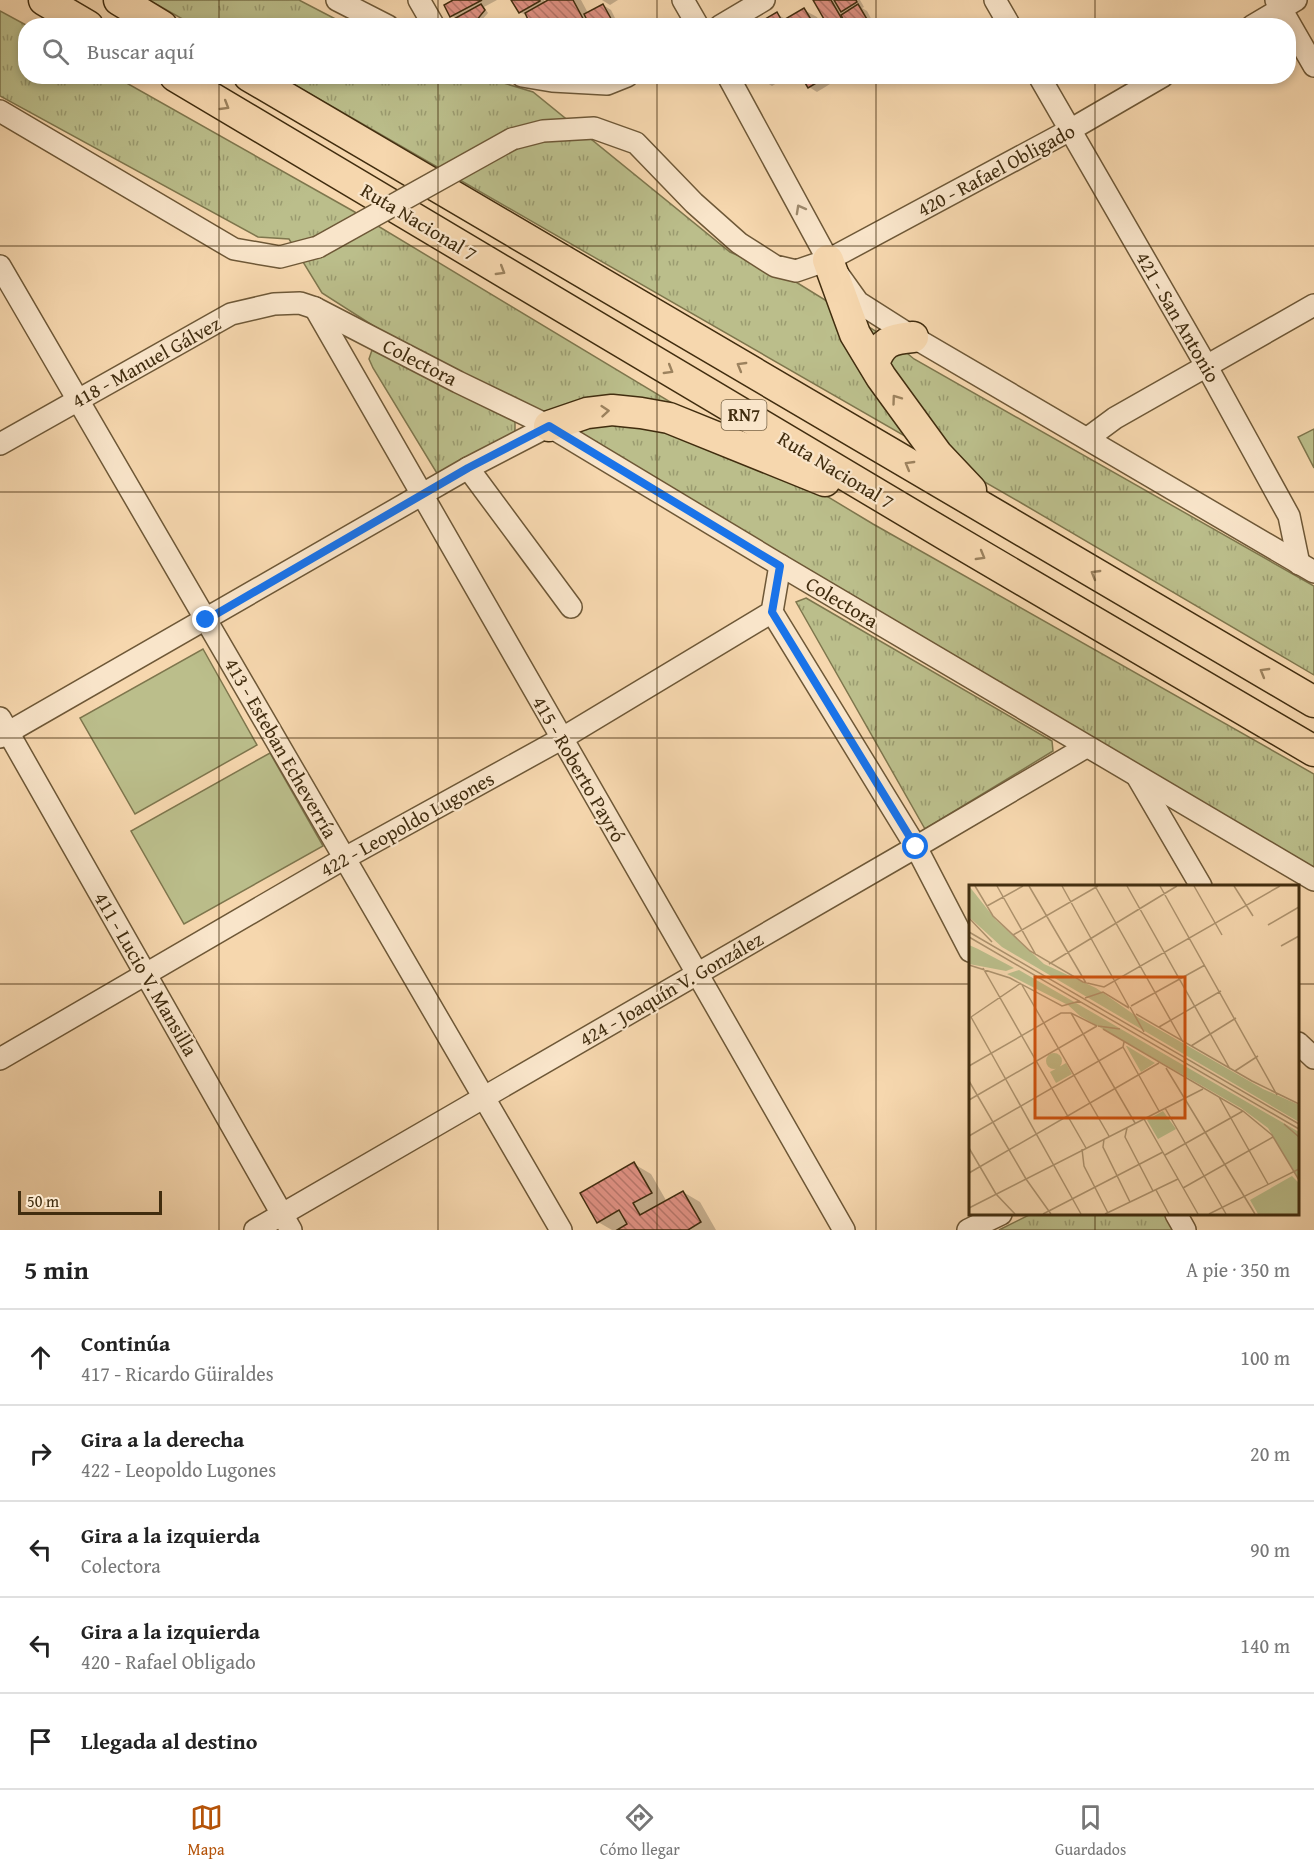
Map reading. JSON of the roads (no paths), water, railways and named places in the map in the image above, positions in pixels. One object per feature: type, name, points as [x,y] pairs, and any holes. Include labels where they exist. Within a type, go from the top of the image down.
[{"type":"highway","points":[[44,0],[74,18]]},
{"type":"highway","points":[[118,0],[148,18]]},
{"type":"highway","name":"Ruta Nacional 7","points":[[188,84],[1314,751]]},
{"type":"highway","name":"Ruta Nacional 7","points":[[263,84],[1314,702]]},
{"type":"highway","points":[[828,260],[855,334],[888,387],[937,454],[966,486],[1022,532]]},
{"type":"highway","points":[[874,363],[879,349],[886,344],[897,338],[913,337]]},
{"type":"highway","points":[[549,426],[587,413],[612,410],[669,418],[818,478],[946,535]]},
{"type":"street","points":[[337,0],[372,18]]},
{"type":"street","points":[[419,0],[429,18]]},
{"type":"street","points":[[682,0],[693,18]]},
{"type":"street","points":[[734,18],[764,0]]},
{"type":"street","points":[[995,0],[1005,18]]},
{"type":"street","points":[[1263,18],[1284,3],[1291,18]]},
{"type":"street","points":[[1296,28],[1314,66]]},
{"type":"street","points":[[732,84],[828,260],[858,302],[913,337],[1307,568]]},
{"type":"street","name":"421 - San Antonio","points":[[1044,84],[1207,367],[1289,516],[1307,568]]},
{"type":"street","name":"420 - Rafael Obligado","points":[[0,111],[234,249],[280,257],[318,247],[512,139],[543,131],[594,128],[636,143],[693,203],[739,243],[775,266],[796,271],[828,260],[1070,130],[1149,84]]},
{"type":"street","name":"413 - Esteban Echeverría","points":[[0,266],[561,1230]]},
{"type":"street","name":"418 - Manuel Gálvez","points":[[0,444],[231,314],[274,304],[307,306]]},
{"type":"street","points":[[1088,438],[1115,418],[1314,305]]},
{"type":"street","name":"Colectora","points":[[307,306],[549,426],[780,566],[1314,880]]},
{"type":"street","name":"415 - Roberto Payró","points":[[307,306],[421,496],[844,1230]]},
{"type":"street","points":[[3,729],[206,620],[468,468],[549,426]]},
{"type":"street","points":[[468,468],[571,607]]},
{"type":"street","points":[[780,566],[772,612],[916,847],[969,949]]},
{"type":"street","name":"422 - Leopoldo Lugones","points":[[0,1059],[345,858],[561,738],[772,612]]},
{"type":"street","name":"411 - Lucio V. Mansilla","points":[[3,729],[147,974],[287,1222]]},
{"type":"street","name":"424 - Joaquín V. González","points":[[255,1230],[287,1222],[484,1098],[1086,747]]},
{"type":"street","points":[[1137,777],[1200,885]]},
{"type":"street","points":[[968,1230],[999,1215]]},
{"type":"street","points":[[1177,1215],[1185,1230]]}]
